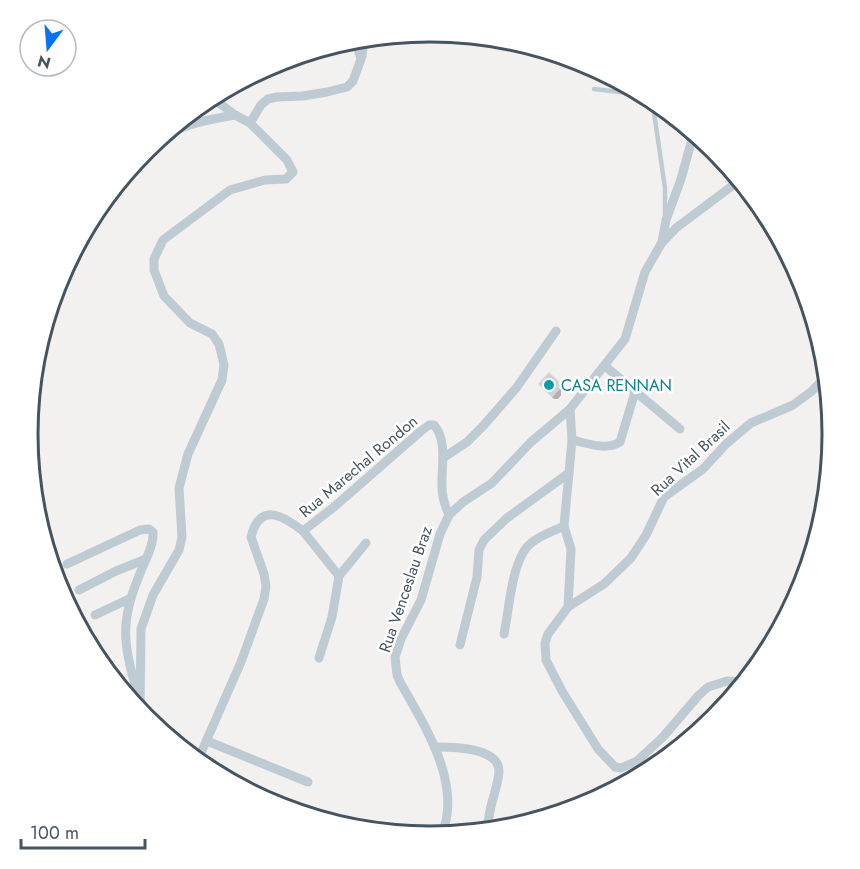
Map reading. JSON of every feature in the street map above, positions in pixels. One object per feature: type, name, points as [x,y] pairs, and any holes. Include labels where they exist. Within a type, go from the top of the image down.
[{"type":"street","points":[[250,123],[261,105],[268,99],[277,96],[303,96],[347,87],[353,81],[362,48]]},
{"type":"street","points":[[358,49],[361,58]]},
{"type":"street","points":[[140,699],[141,629],[153,595],[178,550],[182,537],[179,488],[188,453],[222,380],[224,365],[219,344],[212,334],[190,323],[164,296],[154,270],[153,259],[163,240],[230,190],[254,182],[286,179],[291,176],[292,167],[287,160],[250,123],[220,103]]},
{"type":"street","points":[[192,122],[235,115]]},
{"type":"street","name":"Rua Venceslau Braz","points":[[661,244],[666,220],[691,141]]},
{"type":"street","name":"Rua Venceslau Braz","points":[[443,826],[447,810],[445,780],[435,747],[397,675],[395,657],[401,639],[421,600],[440,534],[449,515],[501,475],[531,442],[570,409],[625,339],[645,272],[661,244],[676,228],[733,186]]},
{"type":"street","points":[[443,458],[467,442],[484,425],[517,387],[556,331]]},
{"type":"street","points":[[605,366],[680,429]]},
{"type":"street","name":"Rua Vital Brasil","points":[[734,681],[717,682],[708,687],[663,737],[637,761],[621,768],[615,767],[606,759],[589,735],[562,691],[546,660],[544,644],[548,634],[568,607],[604,584],[623,568],[639,547],[664,497],[710,463],[726,444],[751,423],[793,405],[819,383]]},
{"type":"street","points":[[572,440],[605,446],[612,446],[620,442],[635,392]]},
{"type":"street","points":[[568,607],[571,549],[564,526],[572,440],[570,409]]},
{"type":"street","name":"Rua Marechal Rondon","points":[[201,753],[241,662],[264,599],[266,586],[261,561],[251,537],[258,519],[266,514],[275,515],[285,518],[303,531],[429,425],[434,425],[438,429],[443,458],[442,487],[449,515]]},
{"type":"street","points":[[460,645],[474,593],[479,550],[484,540],[507,518],[569,473]]},
{"type":"street","points":[[550,488],[568,496]]},
{"type":"street","points":[[504,634],[515,577],[524,550],[541,537],[564,526]]},
{"type":"street","points":[[67,564],[137,531],[149,529],[154,534],[131,598],[124,626],[126,648],[140,698]]},
{"type":"street","points":[[303,531],[339,576]]},
{"type":"street","points":[[319,658],[332,617],[339,576],[366,543]]},
{"type":"street","points":[[79,590],[146,559]]},
{"type":"street","points":[[95,615],[131,598]]},
{"type":"street","points":[[207,741],[308,782]]},
{"type":"street","points":[[435,747],[469,749],[489,756],[497,763],[499,774],[489,810],[488,823]]},
{"type":"lane","points":[[594,89],[621,92]]},
{"type":"lane","name":"Rua Venceslau Braz","points":[[654,112],[665,188],[666,220]]},
{"type":"building","name":"CASA RENNAN","points":[[549,373],[559,383],[557,386],[559,388],[552,396],[539,384]]},
{"type":"place","name":"CASA RENNAN","points":[[549,385]]}]
